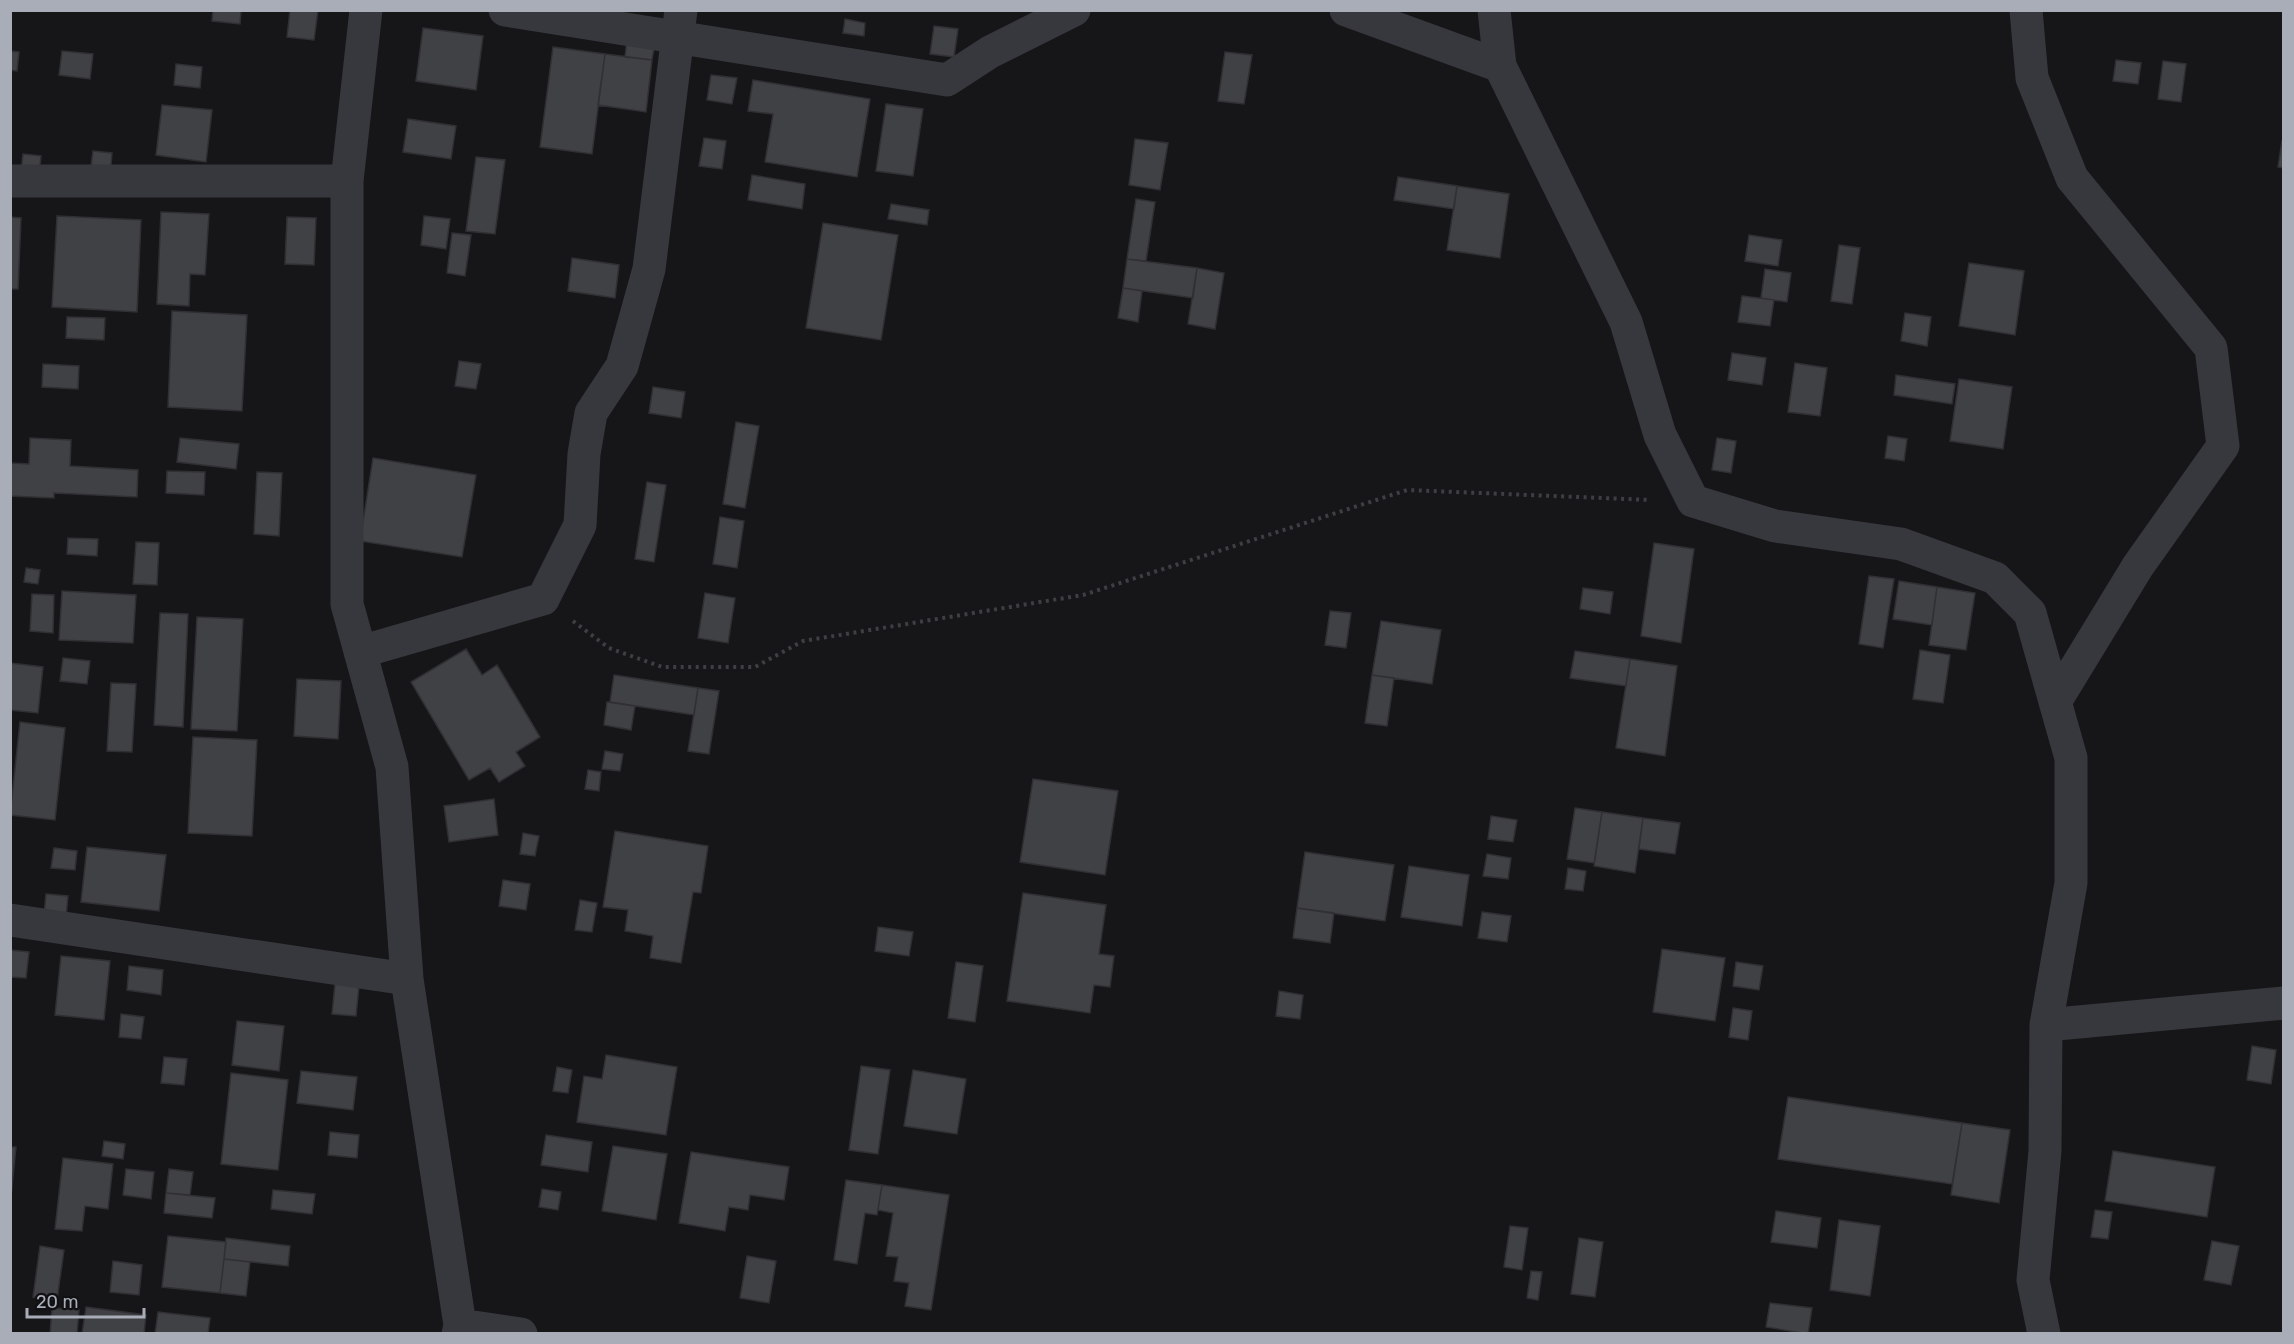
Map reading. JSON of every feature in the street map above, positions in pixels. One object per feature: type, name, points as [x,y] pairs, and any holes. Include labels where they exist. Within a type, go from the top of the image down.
[{"type":"street","points":[[366,10],[347,181],[347,604],[392,767],[407,979],[459,1329],[521,1334]]},
{"type":"street","points":[[505,10],[679,24],[947,80],[990,52],[1074,10]]},
{"type":"street","points":[[1346,10],[1500,66]]},
{"type":"street","points":[[1494,10],[1500,66],[1626,322],[1660,435],[1693,501],[1775,526],[1901,544],[1995,578],[2030,613],[2071,758],[2072,883],[2046,1025],[2045,1151],[2032,1280],[2044,1334]]},
{"type":"street","points":[[2026,10],[2032,78],[2072,178],[2211,348],[2223,446],[2138,566],[2055,702]]},
{"type":"street","points":[[360,652],[543,599],[580,525],[584,454],[591,413],[622,366],[649,269],[679,24]]},
{"type":"street","points":[[10,181],[347,181]]},
{"type":"street","points":[[10,920],[407,979]]},
{"type":"street","points":[[2046,1025],[2283,1003]]},
{"type":"path","points":[[543,599],[609,648],[662,668],[755,667],[802,641],[1083,595],[1407,490],[1534,497],[1693,501]]},
{"type":"building","points":[[213,10],[241,10],[240,24],[212,21]]},
{"type":"building","points":[[290,10],[318,10],[314,40],[287,37]]},
{"type":"building","points":[[845,19],[865,23],[864,36],[843,33]]},
{"type":"building","points":[[934,26],[958,29],[954,57],[930,54]]},
{"type":"building","points":[[423,28],[483,36],[476,90],[416,81]]},
{"type":"building","points":[[627,39],[655,42],[652,60],[625,57]]},
{"type":"building","points":[[553,47],[605,54],[592,154],[540,147]]},
{"type":"building","points":[[10,51],[19,52],[17,71],[10,70]]},
{"type":"building","points":[[62,51],[93,54],[90,79],[59,75]]},
{"type":"building","points":[[1225,52],[1252,55],[1244,104],[1218,101]]},
{"type":"building","points":[[605,54],[652,60],[646,112],[598,105]]},
{"type":"building","points":[[2116,60],[2141,63],[2138,84],[2113,81]]},
{"type":"building","points":[[2163,61],[2186,64],[2181,102],[2158,99]]},
{"type":"building","points":[[176,64],[202,67],[200,88],[174,85]]},
{"type":"building","points":[[711,75],[737,78],[732,104],[707,100]]},
{"type":"building","points":[[753,80],[870,99],[857,177],[765,162],[773,114],[748,111]]},
{"type":"building","points":[[886,104],[923,109],[913,176],[876,171]]},
{"type":"building","points":[[162,105],[212,110],[206,162],[156,155]]},
{"type":"building","points":[[408,119],[456,126],[451,159],[403,152]]},
{"type":"building","points":[[704,138],[726,141],[722,169],[699,166]]},
{"type":"building","points":[[1135,139],[1168,143],[1160,190],[1129,185]]},
{"type":"building","points":[[2282,141],[2284,141],[2284,168],[2278,167]]},
{"type":"building","points":[[93,151],[112,153],[110,177],[90,174]]},
{"type":"building","points":[[23,154],[41,156],[39,174],[21,172]]},
{"type":"building","points":[[476,157],[505,160],[495,234],[466,231]]},
{"type":"building","points":[[752,175],[805,184],[802,209],[748,200]]},
{"type":"building","points":[[1398,177],[1457,186],[1454,209],[1394,200]]},
{"type":"building","points":[[1457,186],[1509,194],[1500,258],[1447,250]]},
{"type":"building","points":[[1136,199],[1155,202],[1146,261],[1127,259]]},
{"type":"building","points":[[891,204],[929,210],[927,225],[888,219]]},
{"type":"building","points":[[161,212],[209,214],[205,275],[190,274],[189,306],[157,304]]},
{"type":"building","points":[[57,216],[141,220],[137,312],[52,307]]},
{"type":"building","points":[[424,216],[450,219],[446,249],[421,245]]},
{"type":"building","points":[[10,217],[21,218],[18,289],[10,289]]},
{"type":"building","points":[[287,217],[316,218],[314,265],[285,264]]},
{"type":"building","points":[[823,223],[898,235],[881,340],[806,328]]},
{"type":"building","points":[[452,233],[471,235],[465,276],[447,273]]},
{"type":"building","points":[[1749,235],[1782,240],[1778,266],[1745,261]]},
{"type":"building","points":[[1839,245],[1860,248],[1852,304],[1831,301]]},
{"type":"building","points":[[572,258],[619,265],[615,298],[568,291]]},
{"type":"building","points":[[1127,259],[1197,268],[1193,298],[1123,288]]},
{"type":"building","points":[[1969,263],[2024,271],[2015,335],[1959,326]]},
{"type":"building","points":[[1197,268],[1224,273],[1215,329],[1188,324]]},
{"type":"building","points":[[1765,269],[1791,273],[1787,302],[1761,298]]},
{"type":"building","points":[[1123,288],[1142,291],[1138,322],[1118,318]]},
{"type":"building","points":[[1742,296],[1774,300],[1770,326],[1738,322]]},
{"type":"building","points":[[172,311],[247,315],[242,411],[168,407]]},
{"type":"building","points":[[1905,313],[1931,317],[1927,346],[1901,341]]},
{"type":"building","points":[[67,317],[105,318],[104,340],[66,338]]},
{"type":"building","points":[[1732,353],[1766,358],[1762,385],[1728,380]]},
{"type":"building","points":[[459,361],[481,364],[476,389],[455,386]]},
{"type":"building","points":[[1795,363],[1827,368],[1820,416],[1788,412]]},
{"type":"building","points":[[43,364],[79,366],[78,389],[42,387]]},
{"type":"building","points":[[1896,375],[1955,384],[1952,404],[1894,395]]},
{"type":"building","points":[[1959,379],[2012,387],[2003,449],[1950,441]]},
{"type":"building","points":[[653,387],[685,392],[681,418],[649,413]]},
{"type":"building","points":[[736,422],[759,426],[745,508],[723,504]]},
{"type":"building","points":[[1888,436],[1907,439],[1904,461],[1885,458]]},
{"type":"building","points":[[30,438],[71,440],[70,466],[138,470],[137,497],[54,493],[54,498],[10,496],[10,463],[29,464]]},
{"type":"building","points":[[180,438],[239,444],[236,469],[177,462]]},
{"type":"building","points":[[1717,438],[1736,441],[1731,473],[1712,470]]},
{"type":"building","points":[[373,458],[476,475],[462,557],[360,541]]},
{"type":"building","points":[[167,471],[205,472],[204,495],[166,493]]},
{"type":"building","points":[[257,472],[282,473],[279,536],[254,534]]},
{"type":"building","points":[[647,482],[666,485],[654,562],[635,559]]},
{"type":"building","points":[[720,517],[744,521],[737,568],[713,564]]},
{"type":"building","points":[[68,538],[98,539],[97,556],[67,554]]},
{"type":"building","points":[[136,542],[159,543],[157,585],[133,584]]},
{"type":"building","points":[[1654,543],[1694,549],[1681,643],[1641,636]]},
{"type":"building","points":[[26,568],[40,570],[38,584],[24,582]]},
{"type":"building","points":[[1869,576],[1894,579],[1883,648],[1859,644]]},
{"type":"building","points":[[1899,581],[1937,587],[1932,625],[1893,619]]},
{"type":"building","points":[[1937,587],[1975,593],[1966,650],[1929,645]]},
{"type":"building","points":[[1583,588],[1613,592],[1610,614],[1580,609]]},
{"type":"building","points":[[62,591],[136,595],[133,643],[59,640]]},
{"type":"building","points":[[705,593],[735,598],[728,643],[698,638]]},
{"type":"building","points":[[32,594],[54,595],[53,633],[30,631]]},
{"type":"building","points":[[1330,611],[1351,613],[1346,648],[1325,645]]},
{"type":"building","points":[[160,613],[188,614],[183,727],[154,725]]},
{"type":"building","points":[[197,617],[243,619],[237,731],[191,729]]},
{"type":"building","points":[[1381,621],[1441,630],[1432,684],[1372,675]]},
{"type":"building","points":[[466,649],[482,675],[497,665],[540,737],[516,752],[525,766],[499,782],[490,768],[469,780],[411,682]]},
{"type":"building","points":[[1920,650],[1950,655],[1943,703],[1913,699]]},
{"type":"building","points":[[1575,651],[1630,659],[1626,686],[1570,678]]},
{"type":"building","points":[[63,658],[90,661],[87,684],[60,681]]},
{"type":"building","points":[[1630,659],[1677,666],[1665,756],[1616,748]]},
{"type":"building","points":[[10,663],[43,667],[38,713],[10,710]]},
{"type":"building","points":[[614,675],[698,688],[694,715],[610,702]]},
{"type":"building","points":[[1372,675],[1394,678],[1387,726],[1365,723]]},
{"type":"building","points":[[297,679],[341,681],[338,739],[294,736]]},
{"type":"building","points":[[111,683],[136,684],[132,752],[107,751]]},
{"type":"building","points":[[698,688],[719,691],[709,754],[688,751]]},
{"type":"building","points":[[607,702],[635,706],[631,730],[604,725]]},
{"type":"building","points":[[20,722],[65,728],[55,820],[10,815]]},
{"type":"building","points":[[193,737],[257,740],[252,836],[188,833]]},
{"type":"building","points":[[605,751],[623,754],[620,771],[602,769]]},
{"type":"building","points":[[588,770],[601,772],[599,791],[585,789]]},
{"type":"building","points":[[1033,779],[1118,791],[1105,875],[1020,862]]},
{"type":"building","points":[[494,799],[498,835],[449,842],[444,806]]},
{"type":"building","points":[[1575,808],[1602,812],[1594,863],[1567,859]]},
{"type":"building","points":[[1602,812],[1643,818],[1635,873],[1594,866]]},
{"type":"building","points":[[1491,816],[1517,820],[1513,842],[1488,839]]},
{"type":"building","points":[[1643,818],[1680,823],[1675,854],[1639,849]]},
{"type":"building","points":[[615,831],[708,846],[701,893],[693,892],[681,963],[650,958],[653,936],[625,931],[628,910],[603,907]]},
{"type":"building","points":[[523,833],[539,836],[535,856],[520,854]]},
{"type":"building","points":[[87,847],[166,855],[159,911],[81,902]]},
{"type":"building","points":[[54,848],[77,851],[75,870],[51,868]]},
{"type":"building","points":[[1305,852],[1394,865],[1385,921],[1297,908]]},
{"type":"building","points":[[1487,854],[1511,858],[1508,879],[1483,876]]},
{"type":"building","points":[[1409,866],[1469,875],[1462,926],[1401,917]]},
{"type":"building","points":[[1568,868],[1586,871],[1583,891],[1565,889]]},
{"type":"building","points":[[503,880],[530,884],[526,910],[499,906]]},
{"type":"building","points":[[1023,893],[1106,905],[1099,954],[1114,956],[1110,987],[1094,985],[1090,1013],[1007,1001]]},
{"type":"building","points":[[46,894],[68,896],[66,917],[44,915]]},
{"type":"building","points":[[580,900],[597,903],[592,932],[575,930]]},
{"type":"building","points":[[1297,908],[1334,913],[1330,943],[1293,938]]},
{"type":"building","points":[[1482,912],[1511,916],[1507,942],[1478,938]]},
{"type":"building","points":[[878,927],[913,932],[909,956],[875,951]]},
{"type":"building","points":[[1662,949],[1725,958],[1715,1021],[1653,1012]]},
{"type":"building","points":[[10,950],[29,952],[26,978],[10,977]]},
{"type":"building","points":[[61,956],[110,961],[104,1020],[55,1015]]},
{"type":"building","points":[[956,962],[983,966],[975,1022],[948,1018]]},
{"type":"building","points":[[1736,962],[1763,966],[1759,990],[1733,986]]},
{"type":"building","points":[[129,966],[163,970],[161,995],[127,990]]},
{"type":"building","points":[[335,984],[359,986],[356,1016],[332,1014]]},
{"type":"building","points":[[1279,991],[1303,995],[1300,1019],[1276,1016]]},
{"type":"building","points":[[1733,1008],[1752,1011],[1748,1040],[1729,1037]]},
{"type":"building","points":[[121,1014],[144,1017],[141,1039],[119,1037]]},
{"type":"building","points":[[237,1021],[284,1026],[279,1071],[232,1065]]},
{"type":"building","points":[[2252,1046],[2276,1050],[2271,1084],[2247,1080]]},
{"type":"building","points":[[606,1055],[677,1067],[666,1135],[577,1122],[584,1076],[602,1079]]},
{"type":"building","points":[[164,1057],[187,1059],[184,1085],[161,1083]]},
{"type":"building","points":[[861,1066],[890,1070],[878,1154],[849,1150]]},
{"type":"building","points":[[557,1067],[572,1070],[568,1093],[553,1091]]},
{"type":"building","points":[[913,1070],[966,1079],[957,1134],[904,1126]]},
{"type":"building","points":[[301,1071],[357,1077],[353,1110],[297,1103]]},
{"type":"building","points":[[231,1073],[288,1080],[278,1170],[221,1164]]},
{"type":"building","points":[[1788,1097],[1962,1123],[1952,1184],[1778,1159]]},
{"type":"building","points":[[1962,1123],[2010,1130],[1999,1203],[1951,1195]]},
{"type":"building","points":[[330,1132],[359,1135],[357,1158],[328,1155]]},
{"type":"building","points":[[546,1135],[592,1142],[588,1172],[541,1165]]},
{"type":"building","points":[[104,1141],[125,1144],[123,1159],[102,1156]]},
{"type":"building","points":[[613,1146],[667,1154],[656,1220],[602,1211]]},
{"type":"building","points":[[10,1147],[16,1147],[11,1197],[10,1197]]},
{"type":"building","points":[[2113,1151],[2215,1167],[2207,1217],[2105,1201]]},
{"type":"building","points":[[691,1152],[789,1167],[784,1200],[750,1195],[748,1210],[729,1207],[725,1231],[679,1223]]},
{"type":"building","points":[[63,1158],[113,1164],[108,1209],[85,1206],[82,1231],[55,1229]]},
{"type":"building","points":[[126,1169],[154,1172],[151,1199],[123,1195]]},
{"type":"building","points":[[169,1169],[193,1172],[190,1195],[166,1193]]},
{"type":"building","points":[[846,1180],[882,1185],[877,1215],[865,1213],[857,1264],[834,1260]]},
{"type":"building","points":[[882,1185],[949,1195],[931,1310],[905,1306],[909,1283],[894,1281],[898,1257],[886,1256],[893,1213],[878,1210]]},
{"type":"building","points":[[542,1189],[561,1192],[558,1210],[539,1207]]},
{"type":"building","points":[[273,1190],[315,1194],[312,1214],[271,1209]]},
{"type":"building","points":[[166,1193],[215,1198],[212,1218],[164,1213]]},
{"type":"building","points":[[2095,1210],[2112,1212],[2108,1239],[2091,1237]]},
{"type":"building","points":[[1776,1211],[1821,1218],[1817,1248],[1771,1242]]},
{"type":"building","points":[[1839,1220],[1880,1226],[1870,1296],[1830,1290]]},
{"type":"building","points":[[1510,1226],[1528,1228],[1522,1270],[1504,1267]]},
{"type":"building","points":[[168,1236],[226,1242],[220,1293],[162,1287]]},
{"type":"building","points":[[226,1238],[290,1246],[288,1266],[224,1259]]},
{"type":"building","points":[[1579,1238],[1603,1242],[1595,1297],[1571,1294]]},
{"type":"building","points":[[2212,1241],[2239,1246],[2231,1285],[2204,1280]]},
{"type":"building","points":[[40,1246],[64,1250],[57,1300],[33,1297]]},
{"type":"building","points":[[747,1256],[776,1261],[769,1303],[740,1298]]},
{"type":"building","points":[[224,1259],[250,1262],[246,1296],[220,1293]]},
{"type":"building","points":[[113,1261],[142,1265],[139,1295],[110,1292]]},
{"type":"building","points":[[1531,1271],[1542,1272],[1538,1300],[1527,1298]]},
{"type":"building","points":[[1770,1303],[1812,1308],[1808,1334],[1766,1327]]},
{"type":"building","points":[[86,1307],[146,1315],[144,1334],[82,1334]]},
{"type":"building","points":[[52,1308],[79,1310],[77,1334],[50,1334]]},
{"type":"building","points":[[158,1312],[210,1318],[208,1334],[155,1334]]}]
